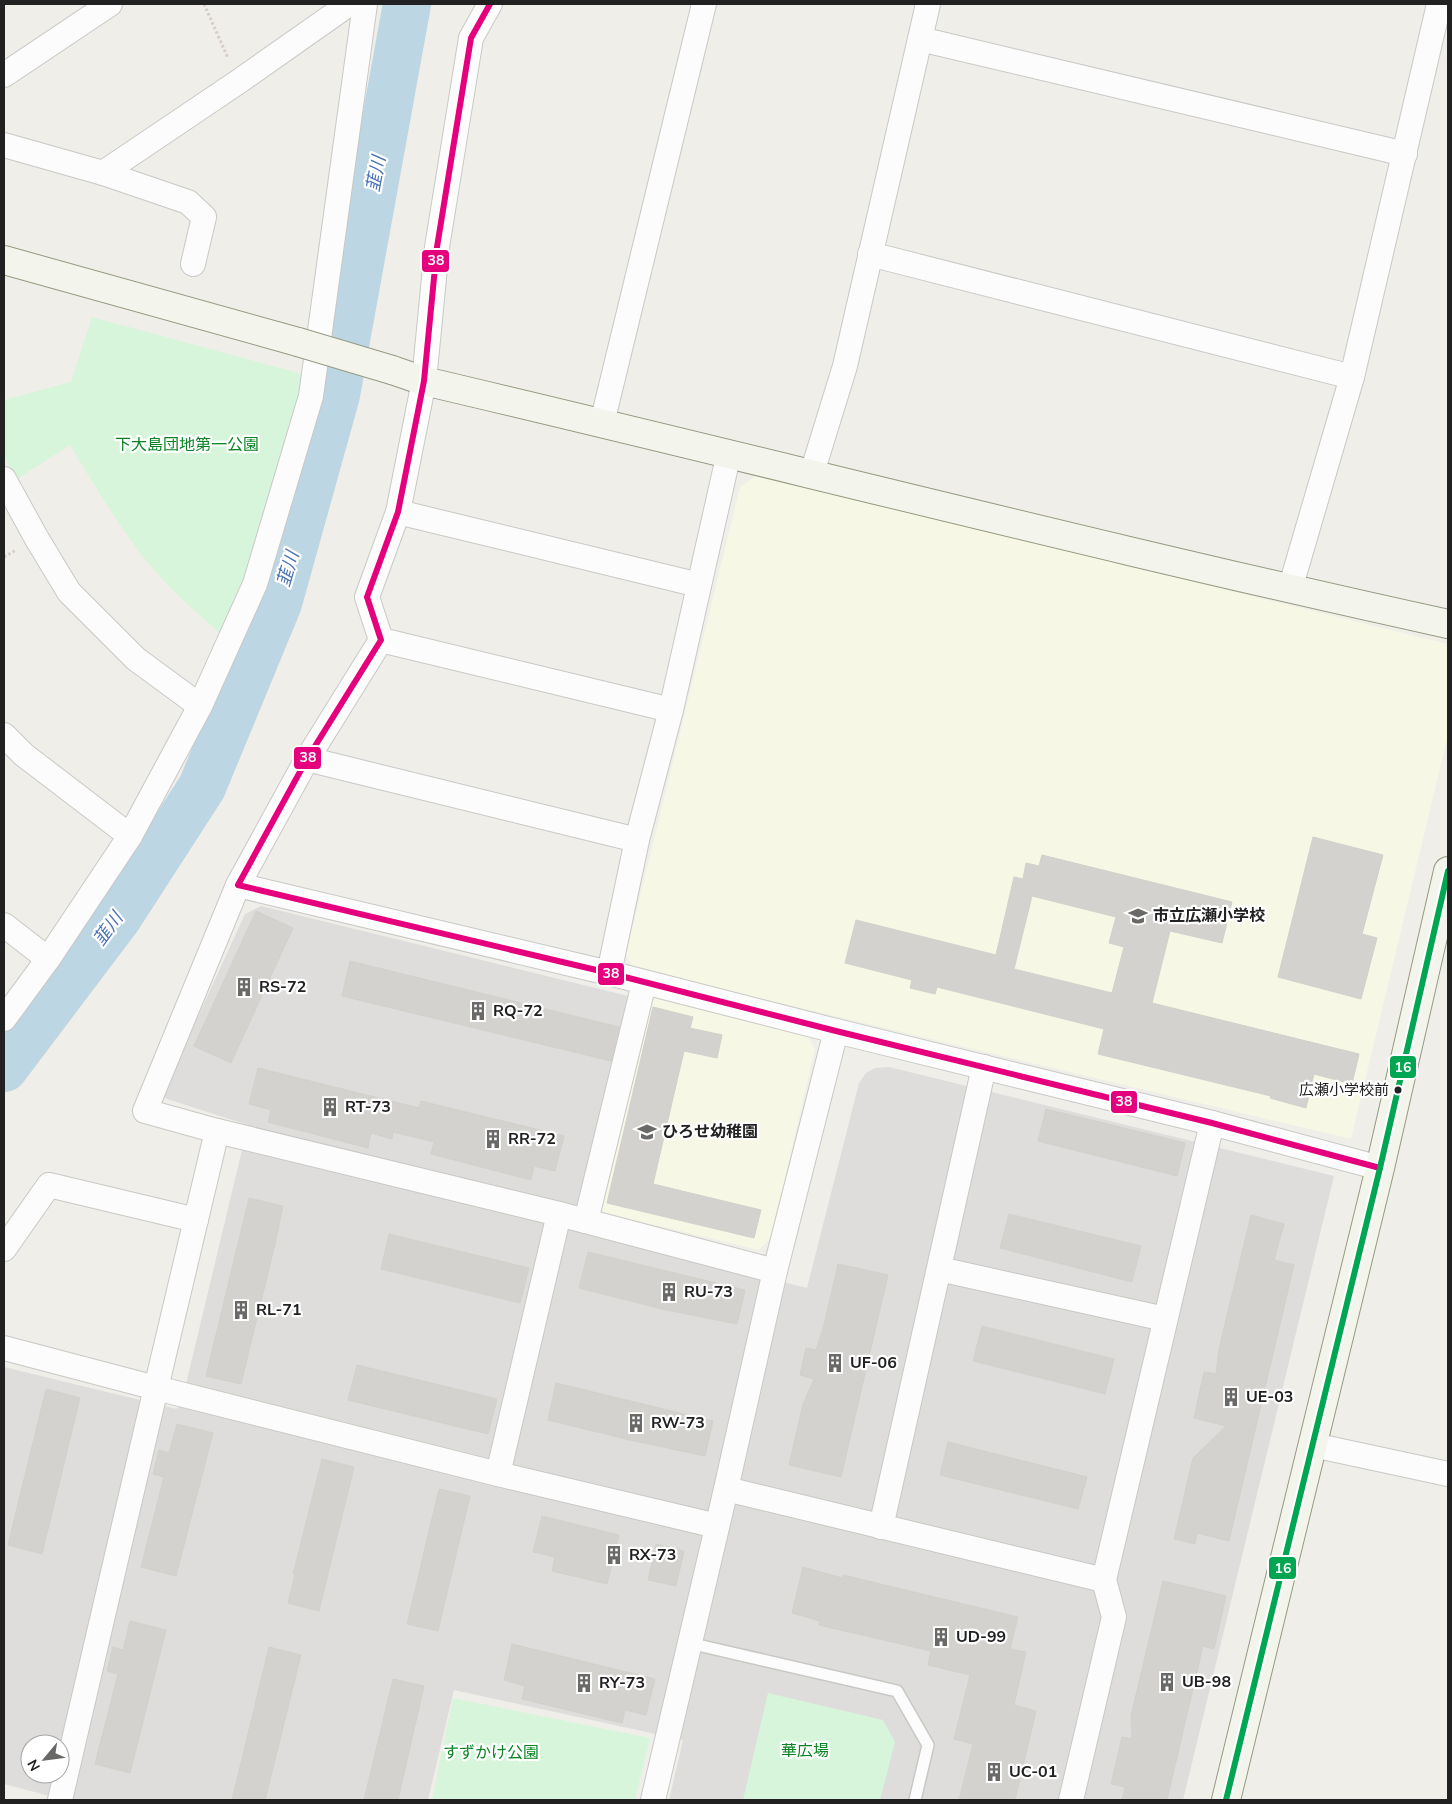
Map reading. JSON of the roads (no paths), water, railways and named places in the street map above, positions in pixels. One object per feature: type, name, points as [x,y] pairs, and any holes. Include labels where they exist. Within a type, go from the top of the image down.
[{"type":"street","points":[[4,75],[110,4]]},
{"type":"street","points":[[103,173],[349,4]]},
{"type":"street","points":[[4,1019],[48,959],[130,836],[200,706],[255,584],[311,396],[365,4]]},
{"type":"street","points":[[490,4],[471,38],[437,247],[424,381],[398,512],[367,597],[381,640],[307,760],[238,885],[145,1111],[217,1131],[559,1214],[775,1271]]},
{"type":"street","points":[[602,423],[704,4]]},
{"type":"street","points":[[812,473],[845,366],[928,4]]},
{"type":"street","points":[[1290,589],[1352,377],[1439,4]]},
{"type":"street","points":[[920,39],[1404,154]]},
{"type":"street","points":[[4,146],[103,173],[188,202],[204,216],[193,264]]},
{"type":"street","points":[[870,254],[1352,377]]},
{"type":"street","points":[[4,260],[298,342],[424,381],[1290,589],[1448,624]]},
{"type":"street","points":[[609,973],[638,840],[671,710],[729,453]]},
{"type":"street","points":[[4,479],[69,592],[136,659],[200,706]]},
{"type":"street","points":[[398,512],[700,585]]},
{"type":"street","points":[[381,640],[671,710]]},
{"type":"street","points":[[4,735],[24,755],[130,836]]},
{"type":"street","points":[[307,760],[638,840]]},
{"type":"street","points":[[1226,1800],[1380,1168],[1448,871]]},
{"type":"street","points":[[238,885],[609,973],[1212,1123],[1380,1168]]},
{"type":"street","points":[[4,924],[48,959]]},
{"type":"street","points":[[586,1221],[644,983]]},
{"type":"street","points":[[653,1800],[775,1271],[836,1031]]},
{"type":"street","points":[[881,1526],[984,1067]]},
{"type":"street","points":[[1072,1800],[1114,1616],[1104,1580],[1212,1123]]},
{"type":"street","points":[[60,1800],[217,1131]]},
{"type":"street","points":[[4,1249],[49,1185],[196,1220]]},
{"type":"street","points":[[498,1474],[559,1214]]},
{"type":"street","points":[[939,1269],[1166,1319]]},
{"type":"street","points":[[4,1348],[498,1474],[717,1526]]},
{"type":"street","points":[[1313,1445],[1448,1474]]},
{"type":"street","points":[[726,1489],[1104,1580]]},
{"type":"lane","points":[[689,1643],[897,1690],[928,1745],[915,1800]]},
{"type":"waterway","name":"韮川","points":[[4,1068],[118,917],[202,787],[278,603],[336,395],[407,4]]},
{"type":"place","name":"市立広瀬小学校","points":[[1138,916]]},
{"type":"place","name":"RS-72","points":[[244,987]]},
{"type":"place","name":"RQ-72","points":[[478,1011]]},
{"type":"place","name":"広瀬小学校前","points":[[1398,1090]]},
{"type":"place","name":"RT-73","points":[[330,1107]]},
{"type":"place","name":"ひろせ幼稚園","points":[[647,1132]]},
{"type":"place","name":"RR-72","points":[[493,1139]]},
{"type":"place","name":"RU-73","points":[[669,1292]]},
{"type":"place","name":"RL-71","points":[[241,1310]]},
{"type":"place","name":"UF-06","points":[[835,1363]]},
{"type":"place","name":"UE-03","points":[[1231,1397]]},
{"type":"place","name":"RW-73","points":[[636,1423]]},
{"type":"place","name":"RX-73","points":[[614,1555]]},
{"type":"place","name":"UD-99","points":[[941,1637]]},
{"type":"place","name":"UB-98","points":[[1167,1682]]},
{"type":"place","name":"RY-73","points":[[584,1683]]},
{"type":"place","name":"UC-01","points":[[994,1772]]},
{"type":"park label","name":"下大島団地第一公園","points":[[187,445]]},
{"type":"park label","name":"華広場","points":[[805,1751]]},
{"type":"park label","name":"すずかけ公園","points":[[491,1753]]}]
